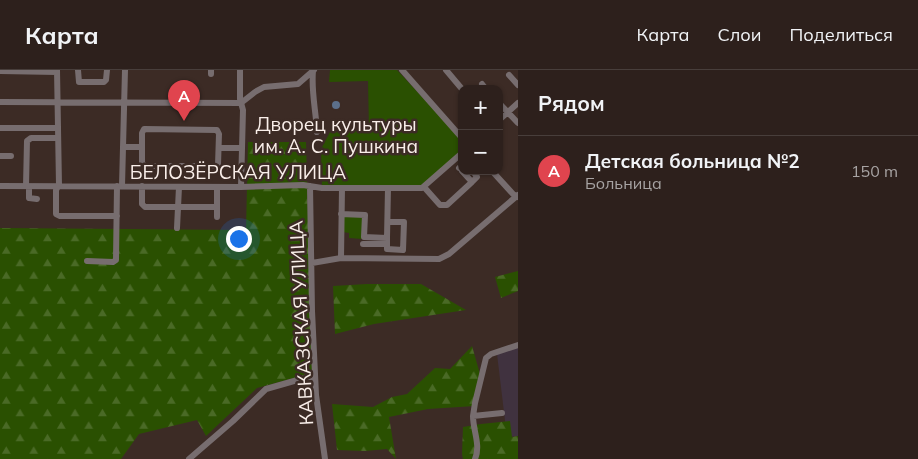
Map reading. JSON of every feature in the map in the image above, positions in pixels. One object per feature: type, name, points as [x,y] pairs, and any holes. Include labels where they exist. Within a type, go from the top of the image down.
[{"type":"street","points":[[78,70],[79,82],[104,82],[106,80],[106,70]]},
{"type":"street","points":[[87,261],[113,262],[116,260],[117,216],[123,147],[125,70]]},
{"type":"street","points":[[240,70],[241,104],[243,110],[241,187]]},
{"type":"street","points":[[0,102],[241,104],[264,87],[298,84],[314,70]]},
{"type":"street","points":[[314,70],[312,85],[316,132]]},
{"type":"street","points":[[402,70],[458,133]]},
{"type":"street","points":[[446,70],[459,85]]},
{"type":"street","points":[[0,71],[58,71],[59,185],[56,190],[56,212],[58,216],[117,216]]},
{"type":"street","points":[[509,75],[518,85]]},
{"type":"street","points":[[503,116],[518,103]]},
{"type":"street","points":[[503,107],[518,123]]},
{"type":"street","points":[[0,128],[58,128]]},
{"type":"street","points":[[147,129],[217,130],[219,134],[219,148],[218,165],[215,166],[144,166],[142,162],[142,131],[147,129]]},
{"type":"street","points":[[37,199],[29,198],[27,141],[32,138],[58,138]]},
{"type":"street","points":[[123,147],[142,147]]},
{"type":"street","points":[[219,148],[242,148]]},
{"type":"street","points":[[0,156],[11,156]]},
{"type":"street","points":[[458,157],[424,187],[440,206],[447,205],[477,177],[476,175]]},
{"type":"street","points":[[453,161],[458,166]]},
{"type":"street","points":[[466,175],[472,182]]},
{"type":"street","points":[[312,263],[340,258],[439,259],[449,254],[518,196],[513,194],[496,175]]},
{"type":"street","name":"БЕЛОЗЁРСКАЯ УЛИЦА","points":[[0,186],[424,187]]},
{"type":"street","points":[[142,186],[143,206],[217,207]]},
{"type":"street","name":"КАВКАЗСКАЯ УЛИЦА","points":[[310,186],[316,394],[325,459]]},
{"type":"street","points":[[177,228],[179,187]]},
{"type":"street","points":[[217,187],[217,217]]},
{"type":"street","points":[[340,258],[342,188]]},
{"type":"street","points":[[388,188],[387,249],[403,250],[404,222],[388,222]]},
{"type":"street","points":[[341,214],[365,215],[364,237],[387,241]]},
{"type":"street","points":[[363,244],[387,241]]},
{"type":"street","points":[[476,459],[478,446],[473,423],[474,403],[486,358],[518,345]]},
{"type":"street","points":[[189,459],[233,422],[266,389],[315,375]]},
{"type":"street","points":[[473,416],[502,413]]},
{"type":"shaded area","points":[[518,347],[518,436],[507,437],[497,354]]},
{"type":"green space","points":[[330,70],[397,70],[458,136],[458,156],[424,186],[322,187],[321,149],[330,132],[369,130],[368,81],[329,82]]},
{"type":"green space","points":[[248,142],[306,142],[312,373],[257,388],[206,436],[197,420],[139,434],[121,459],[0,459],[0,228],[246,230]]},
{"type":"green space","points":[[343,217],[362,217],[362,239],[349,238],[349,233],[343,232]]},
{"type":"green space","points":[[518,271],[518,291],[501,298],[495,277]]},
{"type":"green space","points":[[421,284],[466,310],[374,324],[335,334],[333,286]]},
{"type":"green space","points":[[472,346],[480,374],[475,406],[428,409],[389,417],[396,459],[387,449],[365,451],[337,450],[332,404],[373,407],[392,397],[407,394],[435,368],[450,369]]},
{"type":"green space","points":[[510,421],[512,437],[518,436],[518,459],[463,459],[463,427]]},
{"type":"place","name":"Дворец культуры им. А. С. Пушкина","points":[[336,105]]},
{"type":"place","name":"Детская больница №2","points":[[184,121]]}]
